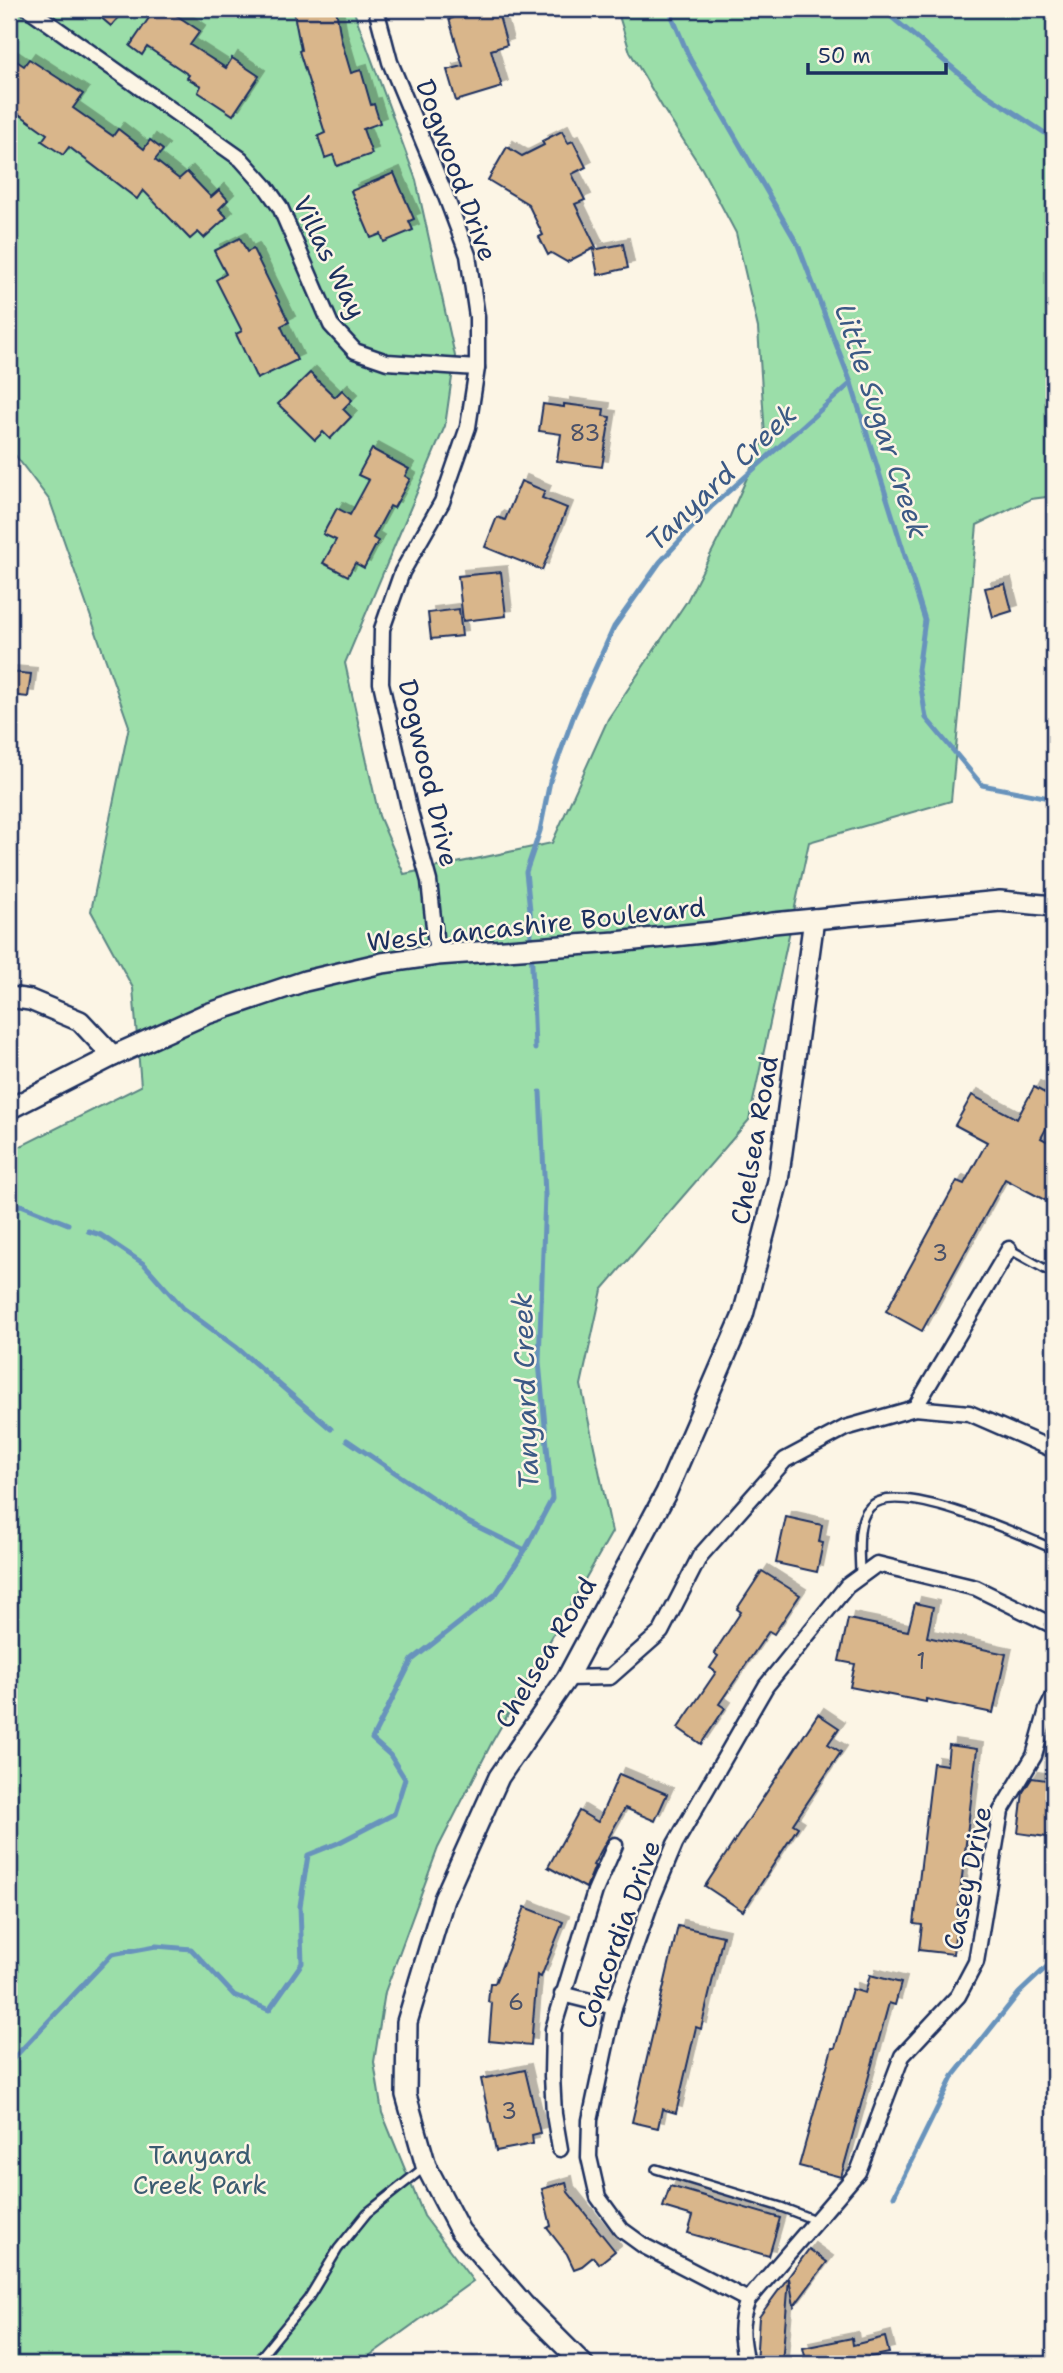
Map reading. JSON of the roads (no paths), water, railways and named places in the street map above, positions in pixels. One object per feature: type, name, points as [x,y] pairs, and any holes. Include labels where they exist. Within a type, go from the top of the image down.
[{"type":"street","name":"Villas Way","points":[[29,9],[240,159],[280,207],[331,325],[355,351],[387,362],[477,369]]},
{"type":"street","name":"Dogwood Drive","points":[[376,9],[390,62],[468,255],[477,317],[477,369],[468,427],[442,502],[402,572],[382,629],[381,683],[410,812],[429,881],[437,955]]},
{"type":"street","name":"West Lancashire Boulevard","points":[[9,1109],[113,1056],[204,1015],[305,981],[382,963],[437,955],[616,942],[999,901],[1054,906]]},
{"type":"street","name":"Chelsea Road","points":[[583,2364],[524,2305],[460,2231],[426,2166],[406,2095],[407,2022],[444,1899],[499,1776],[567,1678],[666,1493],[743,1315],[778,1181],[814,919]]},
{"type":"street","points":[[9,997],[30,1000],[80,1021],[113,1056]]},
{"type":"street","points":[[915,1408],[1009,1249]]},
{"type":"street","points":[[567,1678],[610,1677],[662,1632],[700,1556],[785,1460],[845,1428],[915,1408],[969,1413],[1054,1450]]},
{"type":"street","name":"Concordia Drive","points":[[748,2300],[644,2246],[622,2231],[598,2197],[589,2157],[590,2120],[614,2007],[652,1899],[675,1844],[766,1686],[847,1586],[877,1564],[976,1588],[1054,1626]]},
{"type":"street","name":"Casey Drive","points":[[748,2300],[858,2172],[902,2056],[958,1996],[976,1962],[1001,1811],[1034,1756],[1047,1710],[1054,1696]]},
{"type":"street","points":[[560,2149],[554,2114],[552,2076],[554,2029],[562,1994],[595,1891],[615,1845]]},
{"type":"street","points":[[562,1994],[614,2007]]},
{"type":"street","points":[[746,2364],[741,2341],[741,2318],[748,2300]]},
{"type":"lane","points":[[1009,1249],[1054,1274]]},
{"type":"lane","points":[[860,1576],[859,1547],[863,1520],[870,1507],[887,1499],[912,1500],[968,1513],[1054,1549]]},
{"type":"lane","points":[[256,2364],[308,2300],[338,2249],[367,2213],[426,2166]]},
{"type":"lane","points":[[656,2169],[815,2220]]},
{"type":"waterway","name":"Little Sugar Creek","points":[[669,9],[690,59],[798,245],[851,383],[925,620],[918,670],[926,718],[982,785],[1054,799]]},
{"type":"waterway","points":[[882,9],[978,89],[1054,139]]},
{"type":"waterway","name":"Tanyard Creek","points":[[535,1049],[526,872],[540,831],[550,781],[574,715],[614,627],[660,562],[711,507],[851,383]]},
{"type":"waterway","name":"Tanyard Creek","points":[[9,2063],[112,1954],[156,1946],[191,1949],[234,1995],[269,2010],[302,1963],[300,1906],[308,1855],[394,1814],[405,1779],[390,1755],[372,1739],[412,1660],[496,1594],[525,1550],[552,1499],[539,1362],[545,1195],[540,1092]]},
{"type":"waterway","points":[[9,1208],[21,1205],[68,1224]]},
{"type":"waterway","points":[[88,1231],[101,1235],[144,1264],[183,1308],[236,1347],[331,1429]]},
{"type":"waterway","points":[[347,1440],[468,1522],[525,1550]]},
{"type":"waterway","points":[[894,2196],[953,2076],[1019,1993],[1054,1960]]},
{"type":"park label","name":"Tanyard Creek Park","points":[[200,2169]]}]
